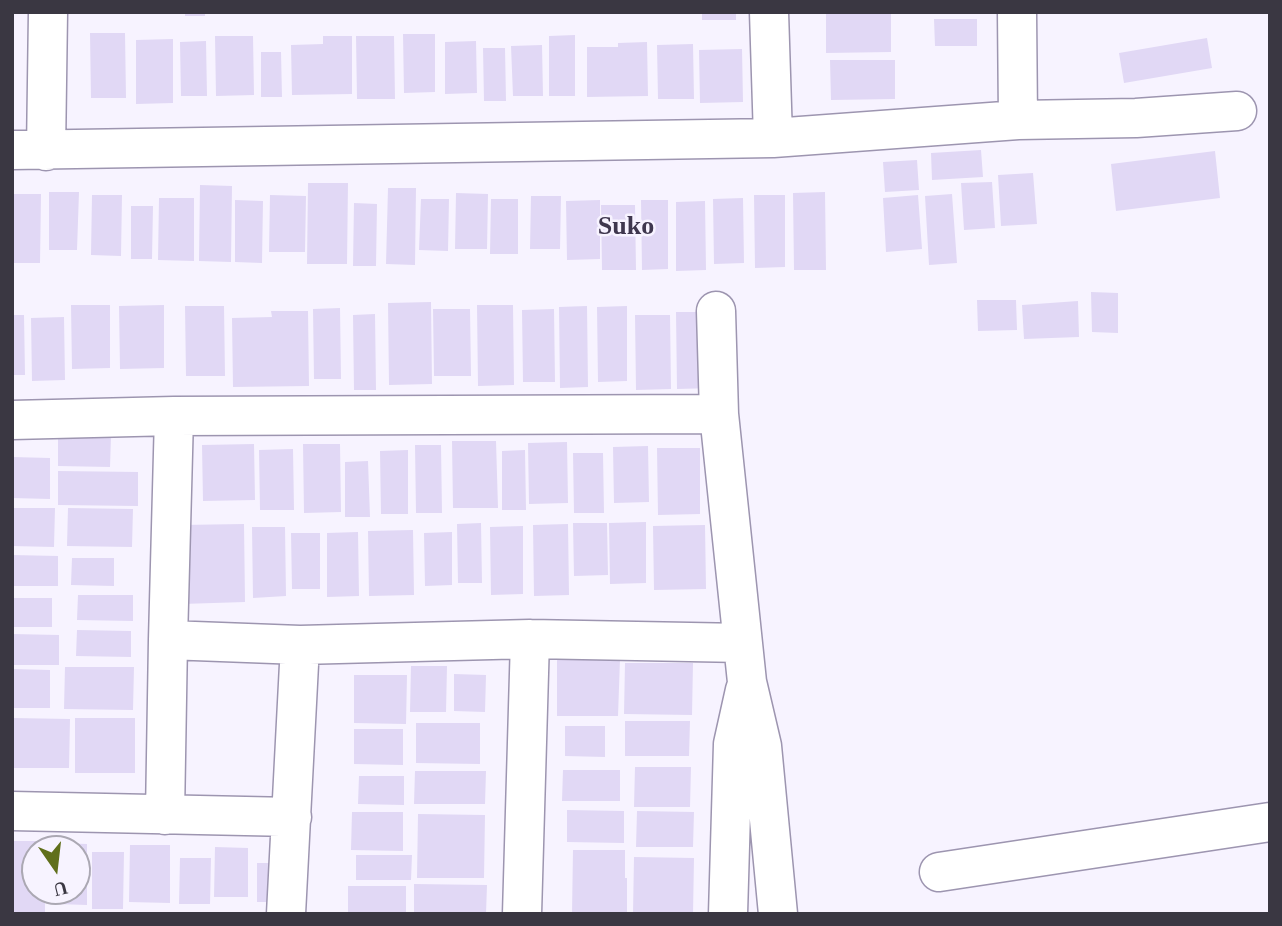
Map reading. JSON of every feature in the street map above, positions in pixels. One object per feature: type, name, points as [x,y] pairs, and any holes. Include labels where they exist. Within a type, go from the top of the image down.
[{"type":"street","points":[[48,12],[29,150],[773,138],[1018,120],[1136,118],[1237,111]]},
{"type":"street","points":[[769,12],[773,138]]},
{"type":"street","points":[[1017,12],[1018,120]]},
{"type":"street","points":[[716,312],[719,414],[747,682],[762,746],[778,914]]},
{"type":"street","points":[[12,421],[174,416],[719,414]]},
{"type":"street","points":[[165,815],[174,416]]},
{"type":"street","points":[[168,640],[300,646],[530,639],[743,642]]},
{"type":"street","points":[[522,914],[530,639]]},
{"type":"street","points":[[286,914],[300,646]]},
{"type":"street","points":[[728,914],[733,744],[747,682]]},
{"type":"street","points":[[12,811],[292,817]]},
{"type":"street","points":[[939,872],[1270,822]]},
{"type":"building","points":[[185,12],[205,12],[205,16],[185,16]]},
{"type":"building","points":[[702,12],[736,12],[736,20],[702,20]]},
{"type":"building","points":[[891,12],[891,52],[826,53],[826,13]]},
{"type":"building","points":[[934,19],[977,19],[977,46],[935,46]]},
{"type":"building","points":[[90,33],[125,33],[126,98],[91,98]]},
{"type":"building","points":[[403,34],[435,34],[435,92],[404,93]]},
{"type":"building","points":[[575,35],[575,96],[549,96],[549,36]]},
{"type":"building","points":[[215,36],[253,36],[254,95],[216,96]]},
{"type":"building","points":[[323,36],[352,36],[352,94],[292,95],[291,45],[323,44]]},
{"type":"building","points":[[356,36],[394,36],[395,99],[357,99]]},
{"type":"building","points":[[1207,38],[1212,68],[1124,83],[1119,53]]},
{"type":"building","points":[[173,39],[173,103],[136,104],[136,40]]},
{"type":"building","points":[[206,41],[207,96],[181,96],[180,42]]},
{"type":"building","points":[[476,41],[477,93],[445,94],[445,42]]},
{"type":"building","points":[[647,42],[648,96],[587,97],[587,47],[618,47],[618,43]]},
{"type":"building","points":[[693,44],[694,99],[658,99],[657,45]]},
{"type":"building","points":[[542,45],[543,96],[513,96],[511,46]]},
{"type":"building","points":[[483,48],[505,48],[506,101],[484,101]]},
{"type":"building","points":[[742,49],[743,102],[700,103],[699,50]]},
{"type":"building","points":[[261,52],[281,52],[282,97],[261,97]]},
{"type":"building","points":[[830,60],[895,60],[895,99],[831,100]]},
{"type":"building","points":[[981,150],[983,177],[932,180],[931,153]]},
{"type":"building","points":[[1215,151],[1220,198],[1116,211],[1111,164]]},
{"type":"building","points":[[917,160],[919,190],[885,192],[883,162]]},
{"type":"building","points":[[1033,173],[1037,224],[1001,226],[998,175]]},
{"type":"building","points":[[992,182],[995,228],[964,230],[961,183]]},
{"type":"building","points":[[308,183],[348,183],[347,264],[307,264]]},
{"type":"building","points":[[200,185],[232,186],[231,262],[199,261]]},
{"type":"building","points":[[388,188],[416,188],[415,265],[386,264]]},
{"type":"building","points":[[49,192],[79,192],[77,250],[49,250]]},
{"type":"building","points":[[825,192],[826,270],[794,270],[793,193]]},
{"type":"building","points":[[456,193],[488,194],[487,249],[455,249]]},
{"type":"building","points":[[12,194],[41,194],[40,263],[12,263]]},
{"type":"building","points":[[952,194],[957,263],[929,265],[925,196]]},
{"type":"building","points":[[92,195],[122,195],[121,256],[91,255]]},
{"type":"building","points":[[270,195],[306,196],[305,252],[269,252]]},
{"type":"building","points":[[754,195],[785,195],[785,267],[755,268]]},
{"type":"building","points":[[918,195],[922,249],[886,252],[883,198]]},
{"type":"building","points":[[531,196],[561,196],[560,249],[530,249]]},
{"type":"building","points":[[159,198],[194,198],[194,261],[158,260]]},
{"type":"building","points":[[743,198],[744,263],[714,264],[713,199]]},
{"type":"building","points":[[421,199],[449,199],[448,251],[419,250]]},
{"type":"building","points":[[491,199],[518,199],[518,254],[490,254]]},
{"type":"building","points":[[235,200],[263,201],[262,263],[235,262]]},
{"type":"building","points":[[600,200],[600,259],[567,260],[566,201]]},
{"type":"building","points":[[641,200],[668,200],[668,269],[642,270]]},
{"type":"building","points":[[705,201],[706,270],[676,271],[676,202]]},
{"type":"building","points":[[354,203],[377,204],[376,266],[353,266]]},
{"type":"building","points":[[601,205],[635,205],[636,270],[602,270]]},
{"type":"building","points":[[131,206],[153,206],[152,259],[131,259]]},
{"type":"building","points":[[1091,292],[1118,293],[1118,333],[1092,332]]},
{"type":"building","points":[[977,300],[1016,300],[1017,330],[978,331]]},
{"type":"building","points":[[1078,301],[1079,337],[1024,339],[1022,305]]},
{"type":"building","points":[[431,302],[432,384],[389,385],[388,303]]},
{"type":"building","points":[[71,305],[110,305],[110,368],[72,369]]},
{"type":"building","points":[[164,305],[164,368],[120,369],[119,306]]},
{"type":"building","points":[[477,305],[513,305],[514,385],[478,386]]},
{"type":"building","points":[[185,306],[224,306],[225,376],[186,376]]},
{"type":"building","points":[[587,306],[588,387],[560,388],[559,307]]},
{"type":"building","points":[[627,306],[627,381],[598,382],[597,307]]},
{"type":"building","points":[[340,308],[341,379],[314,379],[313,309]]},
{"type":"building","points":[[433,309],[470,309],[471,376],[434,376]]},
{"type":"building","points":[[554,309],[555,382],[523,382],[522,310]]},
{"type":"building","points":[[271,311],[308,311],[309,386],[233,387],[232,318],[272,317]]},
{"type":"building","points":[[676,312],[712,312],[714,388],[677,389]]},
{"type":"building","points":[[375,314],[376,390],[354,390],[353,315]]},
{"type":"building","points":[[12,315],[24,315],[25,375],[12,375]]},
{"type":"building","points":[[635,315],[670,315],[671,389],[636,390]]},
{"type":"building","points":[[64,317],[65,380],[32,381],[31,318]]},
{"type":"building","points":[[58,435],[111,436],[110,467],[58,466]]},
{"type":"building","points":[[452,441],[496,441],[498,508],[453,508]]},
{"type":"building","points":[[567,442],[568,503],[529,504],[528,443]]},
{"type":"building","points":[[254,444],[255,500],[203,501],[202,445]]},
{"type":"building","points":[[303,444],[340,444],[341,512],[304,513]]},
{"type":"building","points":[[415,445],[441,445],[442,513],[416,513]]},
{"type":"building","points":[[648,446],[649,502],[614,503],[613,447]]},
{"type":"building","points":[[657,448],[700,448],[700,514],[658,515]]},
{"type":"building","points":[[293,449],[294,510],[260,510],[259,450]]},
{"type":"building","points":[[408,450],[408,514],[381,514],[380,451]]},
{"type":"building","points":[[525,450],[526,510],[502,510],[502,451]]},
{"type":"building","points":[[573,453],[603,453],[604,513],[574,513]]},
{"type":"building","points":[[12,457],[50,458],[50,499],[12,498]]},
{"type":"building","points":[[368,461],[370,517],[345,517],[345,462]]},
{"type":"building","points":[[58,471],[138,472],[138,506],[58,505]]},
{"type":"building","points":[[12,508],[55,508],[54,547],[12,546]]},
{"type":"building","points":[[68,508],[133,509],[132,547],[67,546]]},
{"type":"building","points":[[646,522],[646,583],[610,584],[609,523]]},
{"type":"building","points":[[481,523],[482,583],[458,583],[457,524]]},
{"type":"building","points":[[573,523],[607,523],[608,575],[574,576]]},
{"type":"building","points":[[244,524],[245,602],[182,604],[181,525]]},
{"type":"building","points":[[568,524],[569,595],[534,596],[533,525]]},
{"type":"building","points":[[705,525],[706,589],[654,590],[653,526]]},
{"type":"building","points":[[523,526],[523,594],[491,595],[490,527]]},
{"type":"building","points":[[252,527],[285,527],[286,596],[253,598]]},
{"type":"building","points":[[413,530],[414,595],[369,596],[368,531]]},
{"type":"building","points":[[358,532],[359,596],[327,597],[327,533]]},
{"type":"building","points":[[452,532],[452,585],[425,586],[424,533]]},
{"type":"building","points":[[291,533],[320,533],[320,589],[292,589]]},
{"type":"building","points":[[12,555],[58,556],[58,586],[12,586]]},
{"type":"building","points":[[72,558],[114,558],[114,586],[71,585]]},
{"type":"building","points":[[78,595],[133,595],[133,621],[77,620]]},
{"type":"building","points":[[12,598],[52,598],[52,627],[12,627]]},
{"type":"building","points":[[77,630],[131,631],[131,657],[76,656]]},
{"type":"building","points":[[12,634],[59,635],[59,665],[12,665]]},
{"type":"building","points":[[557,659],[620,659],[618,716],[557,716]]},
{"type":"building","points":[[625,663],[693,663],[692,715],[624,714]]},
{"type":"building","points":[[411,666],[447,666],[446,712],[410,712]]},
{"type":"building","points":[[65,667],[134,667],[133,710],[64,709]]},
{"type":"building","points":[[12,669],[50,670],[50,708],[12,708]]},
{"type":"building","points":[[454,674],[486,675],[485,712],[454,711]]},
{"type":"building","points":[[354,675],[407,675],[406,724],[354,723]]},
{"type":"building","points":[[12,718],[70,719],[69,768],[12,768]]},
{"type":"building","points":[[75,718],[135,718],[135,773],[75,773]]},
{"type":"building","points":[[625,721],[690,721],[689,756],[625,756]]},
{"type":"building","points":[[416,723],[480,723],[480,764],[416,763]]},
{"type":"building","points":[[565,726],[605,726],[605,757],[565,756]]},
{"type":"building","points":[[354,729],[403,729],[403,765],[354,764]]},
{"type":"building","points":[[635,767],[691,767],[690,807],[634,807]]},
{"type":"building","points":[[563,770],[620,770],[620,801],[562,801]]},
{"type":"building","points":[[415,771],[486,771],[485,804],[414,804]]},
{"type":"building","points":[[359,776],[404,776],[404,805],[358,804]]},
{"type":"building","points":[[567,810],[624,811],[624,843],[567,842]]},
{"type":"building","points":[[637,811],[694,812],[693,847],[636,847]]},
{"type":"building","points":[[352,812],[403,812],[403,851],[351,850]]},
{"type":"building","points":[[418,814],[485,815],[484,878],[417,878]]},
{"type":"building","points":[[12,841],[21,841],[21,905],[45,905],[45,913],[12,913]]},
{"type":"building","points":[[130,845],[170,845],[170,903],[129,902]]},
{"type":"building","points":[[215,847],[248,848],[248,897],[214,897]]},
{"type":"building","points":[[573,850],[625,850],[627,914],[572,914]]},
{"type":"building","points":[[92,852],[124,852],[123,909],[92,909]]},
{"type":"building","points":[[356,855],[412,855],[411,880],[356,880]]},
{"type":"building","points":[[634,857],[694,858],[693,914],[633,914]]},
{"type":"building","points":[[180,858],[211,858],[210,904],[179,904]]},
{"type":"building","points":[[257,863],[282,863],[282,902],[257,902]]},
{"type":"building","points":[[414,884],[487,885],[486,914],[414,914]]},
{"type":"building","points":[[348,886],[406,886],[406,914],[348,914]]},
{"type":"district","name":"Suko","points":[[626,227]]}]
